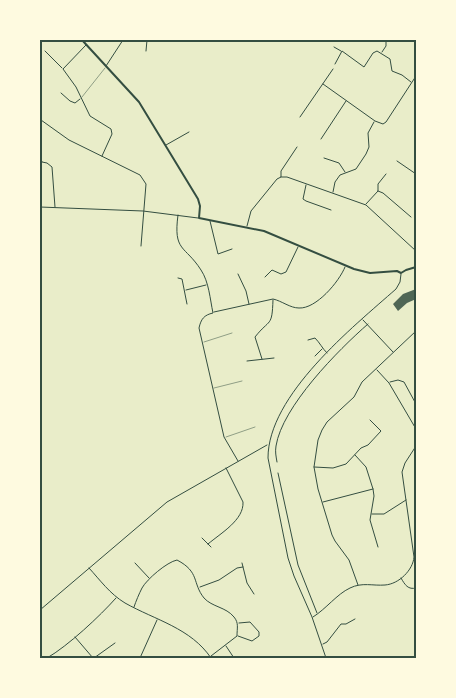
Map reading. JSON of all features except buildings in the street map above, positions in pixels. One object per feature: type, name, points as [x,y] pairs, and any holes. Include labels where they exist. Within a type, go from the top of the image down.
[{"type":"street","points":[[82,40],[139,102],[198,199],[200,206],[199,218]]},
{"type":"street","points":[[106,66],[123,40]]},
{"type":"street","points":[[146,51],[147,40]]},
{"type":"street","points":[[381,52],[386,46],[386,40]]},
{"type":"street","points":[[63,69],[86,45]]},
{"type":"street","points":[[334,47],[368,70]]},
{"type":"street","points":[[45,51],[70,76],[90,116],[110,129],[112,134],[101,157]]},
{"type":"street","points":[[335,64],[342,51]]},
{"type":"street","points":[[364,67],[375,52],[381,52],[391,61],[392,71],[402,75],[412,83]]},
{"type":"street","points":[[300,116],[333,69]]},
{"type":"street","points":[[323,84],[380,124],[386,122],[416,76]]},
{"type":"street","points":[[60,93],[75,103],[81,98]]},
{"type":"street","points":[[321,139],[346,100]]},
{"type":"street","points":[[40,116],[40,120],[69,140],[140,175],[146,184],[141,246]]},
{"type":"street","points":[[332,193],[335,182],[340,175],[356,169],[366,154],[369,147],[368,133],[375,121]]},
{"type":"street","points":[[165,145],[189,132]]},
{"type":"street","points":[[281,177],[281,170],[297,147]]},
{"type":"street","points":[[40,157],[41,162],[47,163],[52,167],[55,208]]},
{"type":"street","points":[[324,158],[338,163],[345,173]]},
{"type":"street","points":[[397,161],[416,174]]},
{"type":"street","points":[[366,205],[378,191],[378,184],[386,174]]},
{"type":"street","points":[[246,227],[251,210],[277,179],[287,177],[366,205],[416,251]]},
{"type":"street","points":[[306,184],[303,199],[331,210]]},
{"type":"street","points":[[378,191],[410,217]]},
{"type":"street","points":[[40,207],[143,211],[199,218],[246,227],[273,234],[345,266],[370,273],[397,271],[401,273],[416,266]]},
{"type":"street","points":[[178,215],[177,240],[201,270],[207,285],[213,313]]},
{"type":"street","points":[[210,220],[218,254],[232,250]]},
{"type":"street","points":[[265,277],[272,270],[281,274],[286,272],[299,245]]},
{"type":"street","points":[[238,461],[224,437],[198,328],[200,319],[207,314],[273,299],[297,308],[307,308],[315,303],[339,279],[345,266]]},
{"type":"street","points":[[326,658],[288,558],[268,458],[268,445],[272,431],[285,405],[306,376],[362,318],[396,288],[400,282],[401,273]]},
{"type":"street","points":[[238,274],[246,291],[249,304]]},
{"type":"street","points":[[178,278],[182,279],[187,304]]},
{"type":"street","points":[[184,291],[207,285]]},
{"type":"street","points":[[262,359],[255,337],[270,324],[273,299]]},
{"type":"street","points":[[362,318],[393,352]]},
{"type":"street","points":[[277,462],[276,447],[279,435],[311,382],[352,338],[368,324]]},
{"type":"street","points":[[358,585],[350,560],[335,541],[318,489],[314,467],[318,440],[327,422],[354,397],[362,382],[416,331]]},
{"type":"street","points":[[308,340],[315,338],[321,343],[322,348],[327,353]]},
{"type":"street","points":[[315,356],[322,348]]},
{"type":"street","points":[[247,361],[274,358]]},
{"type":"street","points":[[376,369],[389,383],[416,429]]},
{"type":"street","points":[[389,383],[398,380],[404,382],[416,404]]},
{"type":"street","points":[[314,467],[339,467],[346,464],[361,448],[368,445],[382,432],[370,420]]},
{"type":"street","points":[[272,431],[279,435]]},
{"type":"street","points":[[40,610],[167,502],[268,445]]},
{"type":"street","points":[[312,617],[346,590],[358,585],[387,585],[401,578],[414,563],[402,472],[405,463],[416,446]]},
{"type":"street","points":[[355,455],[366,467],[373,489],[374,496],[370,520],[378,548]]},
{"type":"street","points":[[208,544],[240,516],[244,508],[243,502],[226,468]]},
{"type":"street","points":[[278,473],[298,565],[317,614]]},
{"type":"street","points":[[323,502],[373,489]]},
{"type":"street","points":[[371,514],[384,514],[400,502],[406,500]]},
{"type":"street","points":[[202,538],[211,547]]},
{"type":"street","points":[[89,567],[116,597],[134,607],[158,620],[189,634],[211,657],[237,636],[238,624],[234,616],[202,597],[194,575],[186,564],[177,560],[172,561],[143,586],[134,607]]},
{"type":"street","points":[[242,562],[247,583],[254,594]]},
{"type":"street","points":[[135,563],[150,579]]},
{"type":"street","points":[[199,587],[219,580],[237,568],[243,567]]},
{"type":"street","points":[[401,578],[408,587],[411,589],[416,588]]},
{"type":"street","points":[[47,658],[107,608],[116,597]]},
{"type":"street","points":[[140,658],[158,620]]},
{"type":"street","points":[[322,644],[327,642],[341,624],[356,620]]},
{"type":"street","points":[[237,636],[252,641],[259,636],[259,632],[250,622],[238,624]]},
{"type":"street","points":[[75,636],[94,658],[115,643]]},
{"type":"street","points":[[226,646],[234,658]]},
{"type":"lane","points":[[81,98],[106,66]]},
{"type":"lane","points":[[202,342],[232,333]]},
{"type":"lane","points":[[213,388],[242,381]]},
{"type":"lane","points":[[224,437],[255,427]]}]
